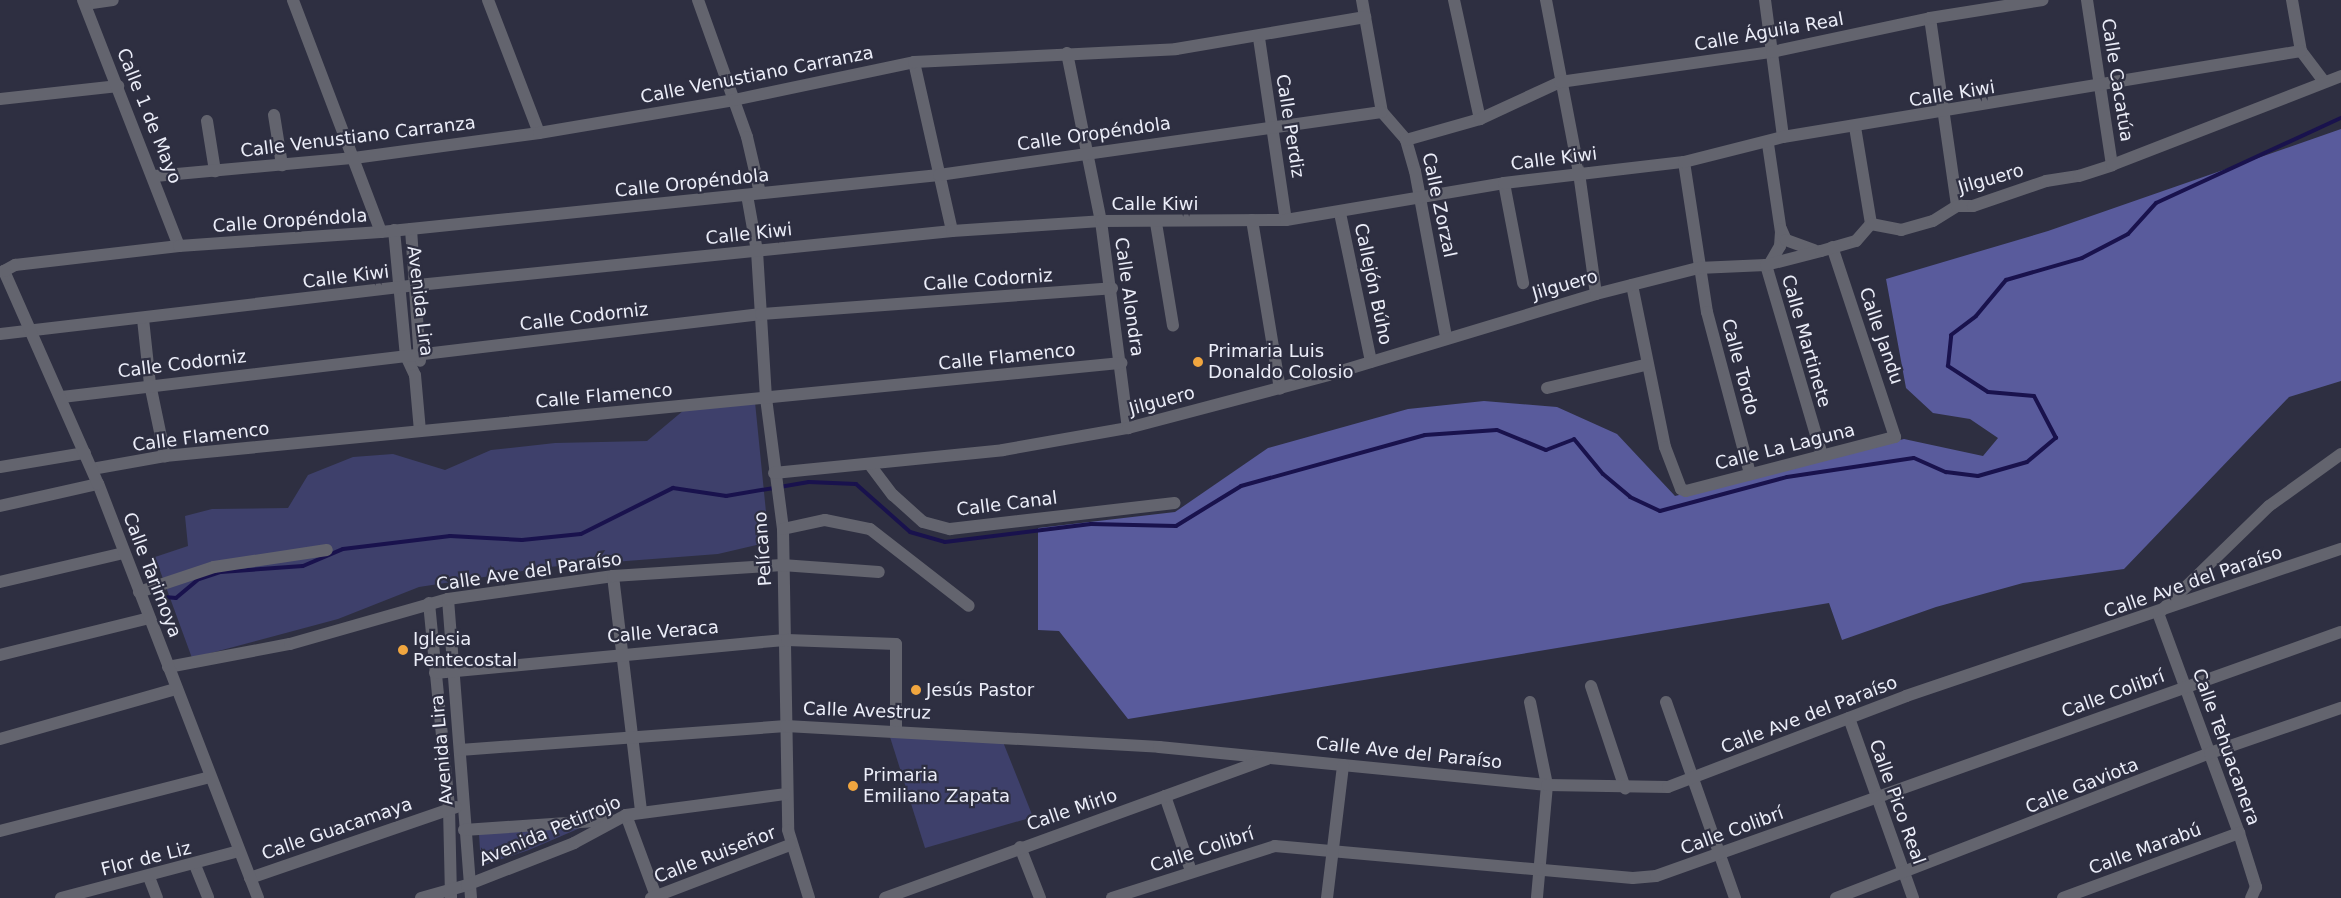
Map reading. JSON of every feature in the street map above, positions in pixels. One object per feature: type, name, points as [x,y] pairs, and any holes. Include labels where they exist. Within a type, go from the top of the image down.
[{"type":"street","points":[[84,2],[113,0]]},
{"type":"street","name":"Avenida Lira","points":[[293,0],[354,158],[388,231],[399,288],[406,356],[414,375],[420,431]]},
{"type":"street","points":[[488,0],[539,133]]},
{"type":"street","name":"Pelícano","points":[[698,0],[734,100],[753,194],[766,398],[775,486],[783,529],[782,565],[787,640],[785,794],[790,845],[809,898]]},
{"type":"street","points":[[1362,0],[1382,112]]},
{"type":"street","points":[[1454,0],[1480,119]]},
{"type":"street","points":[[1546,0],[1560,82],[1579,173],[1596,294]]},
{"type":"street","points":[[1764,0],[1784,137]]},
{"type":"street","name":"Calle Águila Real","points":[[1406,140],[1480,119],[1560,82],[1772,52],[1930,18],[2043,0]]},
{"type":"street","name":"Calle Cacatúa","points":[[2087,0],[2102,86],[2112,165]]},
{"type":"street","points":[[2292,0],[2301,51],[2324,81]]},
{"type":"street","name":"Calle 1 de Mayo","points":[[84,2],[155,176],[179,246]]},
{"type":"street","name":"Calle Venustiano Carranza","points":[[155,176],[354,158],[539,133],[734,100],[914,62],[1176,49],[1259,38],[1365,18]]},
{"type":"street","points":[[1930,18],[1946,113],[1957,206]]},
{"type":"street","name":"Calle Perdiz","points":[[1259,38],[1286,220]]},
{"type":"street","name":"Calle Kiwi","points":[[0,334],[31,328],[143,319],[418,285],[952,232],[1101,221],[1156,223],[1286,220],[1340,213],[1504,183],[1684,162],[1768,144],[1784,137],[1946,113],[2301,51]]},
{"type":"street","name":"Calle Alondra","points":[[1067,53],[1101,221],[1112,288],[1128,428]]},
{"type":"street","points":[[914,62],[952,232]]},
{"type":"street","name":"Jilguero","points":[[774,473],[870,465],[1074,441],[1128,428],[1372,362],[1446,337],[1632,284],[1698,268],[1768,264],[1856,241],[1871,224],[1901,230],[1933,221],[1957,206],[1973,206],[2046,181],[2079,176],[2112,165],[2284,101],[2324,81],[2341,76]]},
{"type":"street","points":[[0,99],[118,86]]},
{"type":"street","name":"Calle Oropéndola","points":[[3,267],[179,246],[411,229],[939,175],[1272,126],[1382,112]]},
{"type":"street","name":"Calle Zorzal","points":[[1382,112],[1406,140],[1422,198],[1446,337]]},
{"type":"street","points":[[274,115],[282,165]]},
{"type":"street","points":[[207,121],[215,171]]},
{"type":"street","points":[[1855,127],[1871,224]]},
{"type":"street","name":"Calle Martinete","points":[[1768,144],[1780,227],[1780,246],[1768,264],[1822,455]]},
{"type":"street","name":"Calle Tordo","points":[[1684,162],[1698,268],[1750,474]]},
{"type":"street","points":[[1504,183],[1523,283]]},
{"type":"street","name":"Callejón Búho","points":[[1340,213],[1372,362]]},
{"type":"street","points":[[1252,220],[1280,388]]},
{"type":"street","points":[[1156,223],[1174,326]]},
{"type":"street","points":[[1780,227],[1786,240],[1803,250],[1827,249]]},
{"type":"street","name":"Avenida Lira","points":[[411,229],[418,285],[422,354],[414,375]]},
{"type":"street","name":"Calle Jandu","points":[[1827,249],[1895,437]]},
{"type":"street","name":"Calle Tarimoya","points":[[3,267],[62,397],[98,484],[258,898]]},
{"type":"street","points":[[1547,388],[1645,365],[1632,284]]},
{"type":"street","name":"Calle Codorniz","points":[[62,397],[150,384],[761,314],[1112,288]]},
{"type":"street","points":[[143,319],[150,384],[165,456]]},
{"type":"street","name":"Calle Flamenco","points":[[92,470],[165,456],[1120,363]]},
{"type":"street","name":"Calle La Laguna","points":[[1645,365],[1665,447],[1684,491],[1895,437]]},
{"type":"street","points":[[0,467],[85,452]]},
{"type":"street","points":[[2158,613],[2269,506],[2341,454]]},
{"type":"street","name":"Calle Canal","points":[[870,465],[892,495],[923,522],[950,529],[1174,503]]},
{"type":"street","points":[[0,506],[98,484]]},
{"type":"street","points":[[783,529],[825,520],[870,529],[969,606]]},
{"type":"street","points":[[139,592],[214,567],[326,550]]},
{"type":"street","name":"Calle Ave del Paraíso","points":[[1272,758],[1547,784],[1668,788],[1849,718],[2341,550]]},
{"type":"street","points":[[0,582],[124,552]]},
{"type":"street","name":"Calle Ave del Paraíso","points":[[168,667],[290,644],[448,598],[613,576],[782,565],[879,572]]},
{"type":"street","points":[[613,576],[619,652],[641,812]]},
{"type":"street","name":"Avenida Lira","points":[[448,598],[465,806],[464,830],[467,885],[471,898]]},
{"type":"street","name":"Avenida Lira","points":[[429,603],[449,808],[450,894]]},
{"type":"street","name":"Calle Tehuacanera","points":[[2158,613],[2239,833],[2253,896]]},
{"type":"street","points":[[0,655],[149,618]]},
{"type":"street","name":"Calle Colibrí","points":[[1112,898],[1191,871],[1275,846],[1332,848],[1540,867],[1633,878],[1671,871],[2341,632]]},
{"type":"street","name":"Calle Veraca","points":[[435,673],[619,652],[787,640],[896,644],[896,729]]},
{"type":"street","points":[[1591,686],[1625,788]]},
{"type":"street","points":[[0,739],[176,689]]},
{"type":"street","points":[[1530,702],[1547,784],[1537,898]]},
{"type":"street","points":[[1666,702],[1718,853],[1736,898]]},
{"type":"street","name":"Calle Gaviota","points":[[1836,898],[1905,875],[2210,753],[2341,708]]},
{"type":"street","name":"Calle Pico Real","points":[[1849,718],[1913,898]]},
{"type":"street","name":"Calle Avestruz","points":[[460,750],[786,726],[896,729],[1272,758]]},
{"type":"street","name":"Calle Mirlo","points":[[885,898],[1020,847],[1272,758]]},
{"type":"street","points":[[1327,898],[1343,764]]},
{"type":"street","points":[[0,831],[210,777]]},
{"type":"street","name":"Avenida Petirrojo","points":[[420,898],[450,894],[467,885],[574,843],[611,820],[626,815],[785,794]]},
{"type":"street","points":[[1165,796],[1191,871]]},
{"type":"street","name":"Calle Guacamaya","points":[[250,878],[449,808],[465,806]]},
{"type":"street","points":[[626,815],[654,897]]},
{"type":"street","points":[[464,830],[611,820]]},
{"type":"street","name":"Calle Marabú","points":[[2063,898],[2239,833]]},
{"type":"street","name":"Calle Ruiseñor","points":[[654,897],[790,845]]},
{"type":"street","points":[[1020,847],[1040,898]]},
{"type":"street","name":"Flor de Liz","points":[[61,898],[195,865],[239,851]]},
{"type":"street","points":[[195,865],[208,898]]},
{"type":"street","points":[[149,877],[157,898]]},
{"type":"shaded area","points":[[2341,129],[2341,381],[2289,397],[2124,569],[2023,583],[1936,607],[1842,640],[1829,603],[1128,719],[1059,631],[1038,630],[1038,528],[1175,512],[1268,448],[1408,409],[1484,401],[1557,407],[1617,434],[1675,496],[1904,439],[1983,456],[1998,438],[1970,419],[1933,413],[1906,388],[1886,279],[2048,231]]},
{"type":"shaded area","points":[[755,402],[769,542],[718,554],[548,567],[419,587],[338,619],[192,658],[155,557],[188,546],[185,516],[212,509],[288,508],[308,475],[353,457],[393,454],[445,470],[491,450],[555,443],[647,441],[684,410]]},
{"type":"shaded area","points":[[890,737],[1003,742],[1033,817],[925,848]]},
{"type":"shaded area","points":[[587,825],[529,850],[481,866],[479,834]]},
{"type":"waterway","points":[[165,597],[176,598],[199,579],[221,572],[303,566],[343,549],[450,536],[522,540],[581,534],[673,488],[726,496],[809,482],[856,484],[910,532],[945,542],[1091,524],[1176,526],[1241,486],[1425,435],[1497,430],[1546,450],[1574,439],[1603,474],[1630,497],[1660,511],[1787,477],[1914,458],[1946,472],[1978,476],[2027,462],[2056,438],[2034,396],[1988,392],[1948,366],[1951,335],[1976,316],[2006,280],[2082,258],[2128,234],[2156,203],[2341,118]]},
{"type":"place","name":"Primaria Luis Donaldo Colosio","points":[[1198,362]]},
{"type":"place","name":"Iglesia Pentecostal","points":[[403,650]]},
{"type":"place","name":"Jesús Pastor","points":[[916,690]]},
{"type":"place","name":"Primaria Emiliano Zapata","points":[[853,786]]}]
